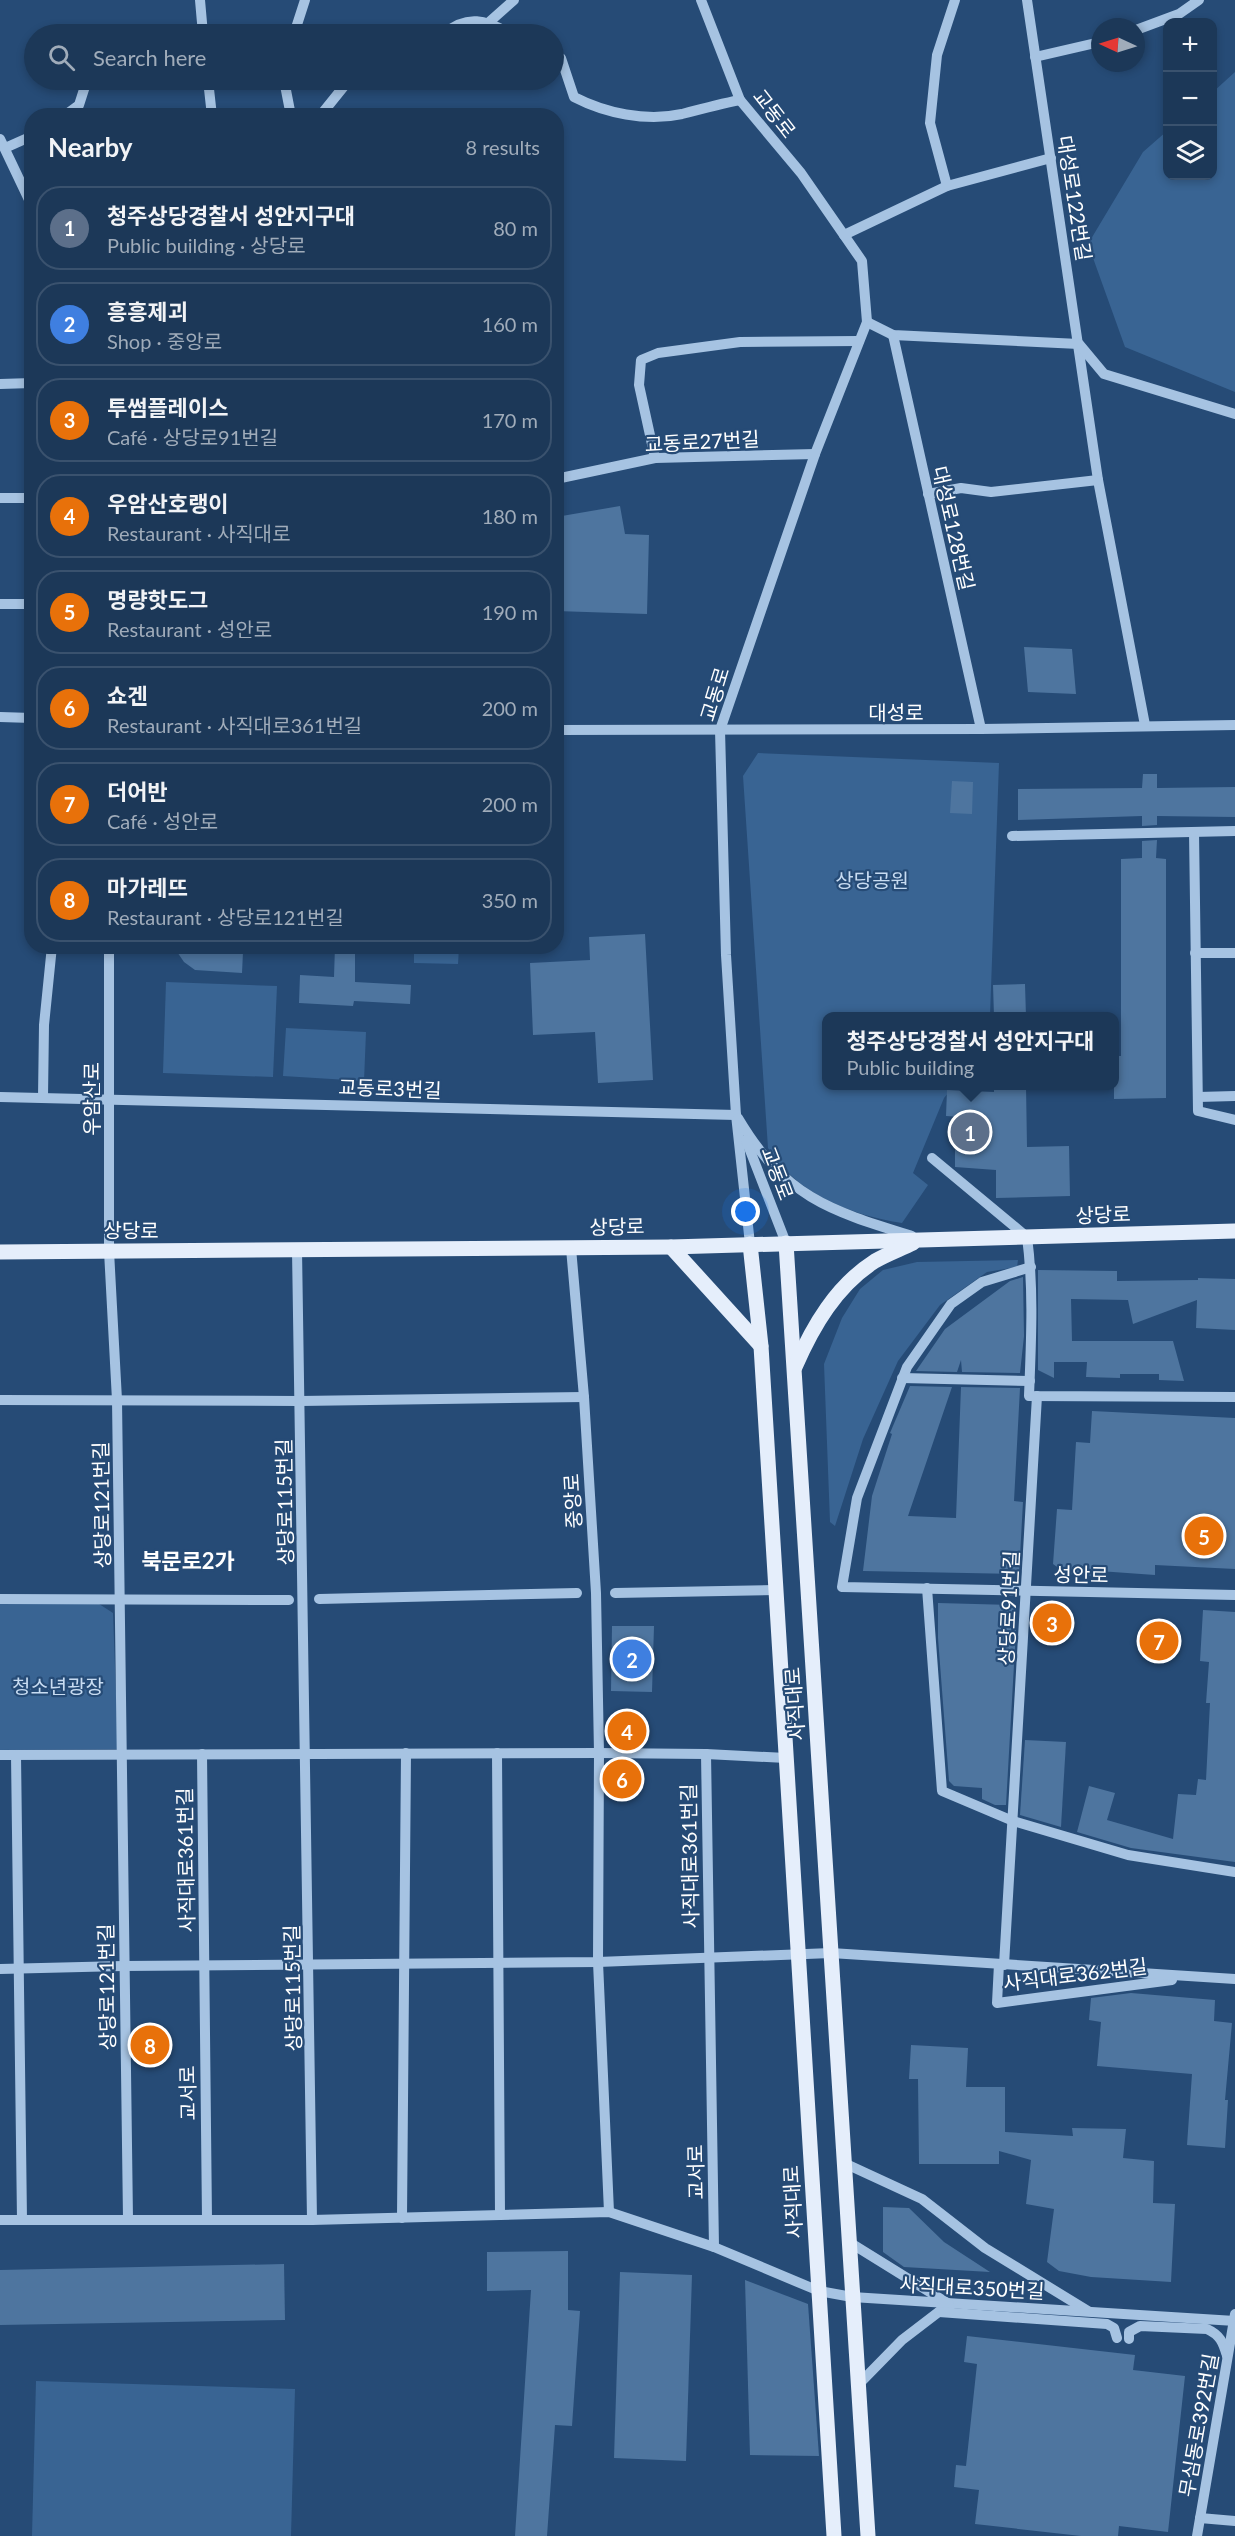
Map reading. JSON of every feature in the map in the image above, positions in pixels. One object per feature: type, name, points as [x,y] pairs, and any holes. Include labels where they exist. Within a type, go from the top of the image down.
[{"type":"main road","name":"상당로","points":[[0,1252],[670,1247],[1235,1231]]},
{"type":"main road","points":[[794,1370],[812,1329],[843,1288],[876,1260],[921,1240]]},
{"type":"main road","name":"사직대로","points":[[750,1244],[761,1346],[834,2536]]},
{"type":"main road","name":"사직대로","points":[[786,1244],[868,2536]]},
{"type":"main road","points":[[670,1247],[761,1346]]},
{"type":"street","points":[[200,0],[202,24]]},
{"type":"street","points":[[297,24],[305,0]]},
{"type":"street","points":[[456,24],[478,21],[487,24],[514,0]]},
{"type":"street","name":"교동로","points":[[701,0],[740,100],[801,173],[862,261],[867,322],[815,453],[720,730],[726,955],[736,1115],[750,1244]]},
{"type":"street","points":[[947,186],[930,123],[937,55],[955,0]]},
{"type":"street","name":"대성로122번길","points":[[1027,0],[1098,480],[1145,725]]},
{"type":"street","points":[[1145,27],[1179,14],[1199,0]]},
{"type":"street","points":[[1035,57],[1091,44]]},
{"type":"street","points":[[564,67],[574,97],[591,106],[635,116],[680,114],[740,100]]},
{"type":"street","points":[[75,108],[79,105],[84,90]]},
{"type":"street","points":[[209,90],[211,108]]},
{"type":"street","points":[[286,90],[289,108]]},
{"type":"street","points":[[326,108],[341,90]]},
{"type":"street","points":[[24,138],[2,143],[24,189]]},
{"type":"street","points":[[844,235],[947,186],[1051,158]]},
{"type":"street","points":[[867,322],[893,335],[1079,344],[1104,374],[1235,414]]},
{"type":"street","name":"대성로128번길","points":[[893,335],[981,729]]},
{"type":"street","points":[[655,458],[639,385],[641,360],[658,353],[740,342],[860,341]]},
{"type":"street","points":[[0,384],[24,383]]},
{"type":"street","name":"교동로27번길","points":[[564,477],[655,458],[815,453]]},
{"type":"street","points":[[928,494],[961,488],[991,492],[1098,480]]},
{"type":"street","points":[[0,498],[24,498]]},
{"type":"street","points":[[0,604],[24,604]]},
{"type":"street","points":[[0,717],[24,718]]},
{"type":"street","name":"대성로","points":[[564,730],[981,729],[1235,725]]},
{"type":"street","points":[[1012,836],[1235,831]]},
{"type":"street","points":[[1194,832],[1198,1111],[1235,1120]]},
{"type":"street","points":[[1195,953],[1235,953]]},
{"type":"street","points":[[43,1097],[44,1025],[51,954]]},
{"type":"street","name":"우암산로","points":[[109,1251],[110,954]]},
{"type":"street","points":[[1198,1097],[1235,1096]]},
{"type":"street","name":"교동로3번길","points":[[0,1097],[736,1115]]},
{"type":"street","points":[[736,1115],[768,1163],[798,1189],[819,1203],[856,1219],[921,1240]]},
{"type":"street","name":"교동로","points":[[736,1115],[786,1244]]},
{"type":"street","points":[[932,1158],[1027,1237]]},
{"type":"street","name":"상당로91번길","points":[[1002,1964],[1013,1821],[1037,1396],[1029,1396],[1031,1267],[1027,1237]]},
{"type":"street","name":"중앙로","points":[[571,1248],[584,1396],[596,1593],[599,1753]]},
{"type":"street","name":"상당로115번길","points":[[297,1250],[310,1966],[312,2220]]},
{"type":"street","name":"상당로121번길","points":[[109,1251],[117,1400],[121,1600],[123,1966],[128,2219]]},
{"type":"street","points":[[1030,1381],[902,1378],[907,1367],[951,1304],[982,1282],[1031,1267]]},
{"type":"street","name":"성안로","points":[[902,1378],[857,1498],[842,1587],[1235,1595]]},
{"type":"street","points":[[0,1400],[300,1401],[584,1396]]},
{"type":"street","points":[[1037,1396],[1235,1398]]},
{"type":"street","points":[[927,1588],[942,1791],[1013,1821],[1128,1855],[1235,1872]]},
{"type":"street","points":[[615,1593],[776,1590]]},
{"type":"street","points":[[319,1599],[576,1593]]},
{"type":"street","points":[[0,1599],[289,1600]]},
{"type":"street","points":[[496,1753],[500,2215]]},
{"type":"street","points":[[0,1755],[599,1753],[598,1962],[609,2212]]},
{"type":"street","name":"사직대로","points":[[599,1753],[706,1754],[786,1758]]},
{"type":"street","name":"사직대로361번길","points":[[202,1754],[204,1966]]},
{"type":"street","points":[[402,2218],[402,1965],[406,1754]]},
{"type":"street","name":"사직대로361번길","points":[[706,1754],[711,2097]]},
{"type":"street","points":[[16,1755],[22,2220]]},
{"type":"street","points":[[0,1969],[598,1962],[831,1953]]},
{"type":"street","name":"사직대로362번길","points":[[831,1953],[1235,1979]]},
{"type":"street","name":"사직대로362번길","points":[[1002,1964],[997,2003],[1196,1977]]},
{"type":"street","name":"교서로","points":[[204,1966],[207,2220]]},
{"type":"street","name":"교서로","points":[[711,2097],[714,2247]]},
{"type":"street","name":"사직대로350번길","points":[[844,2163],[922,2199],[985,2248],[1090,2312]]},
{"type":"street","points":[[0,2220],[312,2220],[609,2212],[714,2247],[819,2291],[852,2297]]},
{"type":"street","points":[[849,2242],[949,2304],[902,2340],[858,2385]]},
{"type":"street","name":"사직대로350번길","points":[[852,2297],[1235,2320]]},
{"type":"street","points":[[939,2312],[1107,2324],[1123,2338],[1140,2326],[1207,2329],[1216,2333],[1223,2342],[1228,2358]]},
{"type":"street","name":"무심동로392번길","points":[[1197,2536],[1235,2314]]},
{"type":"street","points":[[1200,2518],[1235,2521]]},
{"type":"green space","points":[[1235,72],[1235,392],[1125,347],[1088,244],[1143,152],[1163,134],[1163,180],[1217,180],[1217,88]]},
{"type":"green space","name":"상당공원","points":[[758,753],[999,763],[990,1012],[822,1012],[822,1090],[951,1090],[944,1098],[913,1173],[928,1185],[902,1223],[864,1215],[809,1190],[793,1178],[768,1148],[743,776]]},
{"type":"green space","points":[[414,954],[459,954],[458,964],[414,963]]},
{"type":"green space","points":[[166,982],[277,986],[273,1077],[163,1073]]},
{"type":"green space","points":[[286,1028],[366,1032],[364,1081],[283,1076]]},
{"type":"green space","points":[[1018,1260],[1017,1267],[987,1272],[940,1305],[898,1361],[863,1439],[835,1526],[830,1522],[824,1364],[842,1318],[860,1289],[883,1270],[917,1262]]},
{"type":"green space","name":"청소년광장","points":[[93,1600],[113,1613],[118,1749],[0,1750],[0,1601]]},
{"type":"green space","points":[[36,2381],[295,2389],[291,2536],[32,2536]]},
{"type":"building","points":[[620,506],[625,534],[649,535],[647,614],[564,611],[564,516]]},
{"type":"building","points":[[1024,647],[1072,649],[1076,694],[1028,692]]},
{"type":"building","points":[[1143,774],[1157,774],[1157,788],[1235,787],[1235,817],[1157,816],[1157,825],[1142,826],[1142,816],[1018,820],[1018,789],[1142,788]]},
{"type":"building","points":[[952,781],[973,782],[972,814],[950,813]]},
{"type":"building","points":[[1157,840],[1156,858],[1166,859],[1166,1098],[1114,1099],[1114,1090],[1119,1090],[1119,1056],[1121,1056],[1121,859],[1142,858],[1142,841]]},
{"type":"building","points":[[645,934],[653,1080],[598,1083],[595,1032],[533,1035],[530,963],[590,960],[589,937]]},
{"type":"building","points":[[178,954],[243,954],[242,973],[195,970],[184,962]]},
{"type":"building","points":[[335,954],[355,954],[355,982],[411,985],[410,1004],[354,1001],[353,1006],[299,1003],[300,975],[334,977]]},
{"type":"building","points":[[1025,984],[1026,1012],[994,1012],[993,985]]},
{"type":"building","points":[[947,1090],[994,1092],[994,1090],[1026,1090],[1027,1147],[1069,1146],[1070,1196],[996,1198],[996,1170],[955,1167],[955,1147],[960,1147],[961,1117],[946,1116]]},
{"type":"building","points":[[1038,1270],[1117,1271],[1117,1281],[1235,1279],[1235,1330],[1196,1328],[1197,1300],[1133,1324],[1128,1300],[1071,1299],[1072,1341],[1173,1341],[1184,1381],[1159,1380],[1159,1374],[1120,1374],[1120,1378],[1086,1377],[1087,1362],[1054,1362],[1054,1378],[1038,1370]]},
{"type":"building","points":[[1023,1277],[1024,1336],[1020,1373],[962,1372],[961,1360],[957,1372],[916,1371],[945,1329],[1010,1281]]},
{"type":"building","points":[[910,1386],[952,1387],[908,1516],[956,1518],[961,1387],[1020,1388],[1014,1501],[1023,1502],[1019,1574],[863,1571],[872,1496],[892,1434],[890,1433]]},
{"type":"building","points":[[1092,1411],[1235,1418],[1235,1569],[1155,1565],[1155,1575],[1099,1571],[1099,1576],[1067,1574],[1053,1564],[1057,1509],[1072,1510],[1076,1442],[1090,1443]]},
{"type":"building","points":[[938,1603],[1012,1605],[1017,1612],[1006,1805],[995,1805],[982,1799],[982,1788],[954,1786],[949,1781],[938,1638]]},
{"type":"building","points":[[1203,1610],[1235,1612],[1235,1862],[1131,1848],[1077,1832],[1089,1786],[1115,1793],[1107,1820],[1173,1839],[1178,1794],[1196,1795],[1198,1779],[1206,1780],[1210,1703],[1206,1703],[1209,1662],[1200,1661]]},
{"type":"building","points":[[612,1626],[654,1626],[652,1692],[611,1691]]},
{"type":"building","points":[[1025,1740],[1066,1742],[1061,1827],[1020,1815]]},
{"type":"building","points":[[1131,1993],[1215,2000],[1214,2021],[1232,2023],[1225,2100],[1228,2100],[1225,2148],[1187,2145],[1192,2074],[1097,2066],[1101,2022],[1089,2020],[1091,1998]]},
{"type":"building","points":[[911,2045],[968,2048],[966,2087],[1005,2087],[1005,2132],[1073,2136],[1072,2128],[1126,2129],[1123,2158],[1154,2161],[1153,2203],[1175,2204],[1171,2282],[1091,2277],[1059,2271],[1047,2262],[1054,2209],[1026,2204],[1031,2160],[999,2151],[999,2164],[919,2164],[918,2079],[909,2079]]},
{"type":"building","points":[[883,2207],[909,2208],[944,2242],[990,2272],[904,2267],[883,2252]]},
{"type":"building","points":[[568,2251],[568,2310],[580,2311],[572,2426],[555,2425],[547,2536],[515,2536],[531,2290],[487,2291],[487,2252]]},
{"type":"building","points":[[284,2264],[285,2320],[0,2325],[0,2270]]},
{"type":"building","points":[[620,2272],[692,2275],[686,2461],[614,2458]]},
{"type":"building","points":[[745,2280],[808,2304],[819,2456],[750,2455]]},
{"type":"building","points":[[967,2336],[1135,2355],[1133,2370],[1185,2376],[1168,2532],[1119,2526],[1118,2536],[1081,2536],[975,2524],[979,2490],[954,2487],[956,2465],[966,2466],[977,2364],[964,2362]]},
{"type":"place","name":"청주상당경찰서 성안지구대","points":[[970,1132]]},
{"type":"place","name":"명량핫도그","points":[[1204,1536]]},
{"type":"place","name":"투썸플레이스","points":[[1052,1623]]},
{"type":"place","name":"더어반","points":[[1159,1641]]},
{"type":"place","name":"흥흥제괴","points":[[632,1659]]},
{"type":"place","name":"우암산호랭이","points":[[627,1731]]},
{"type":"place","name":"쇼겐","points":[[622,1779]]},
{"type":"place","name":"마가레뜨","points":[[150,2045]]},
{"type":"district","name":"북문로2가","points":[[188,1560]]}]
